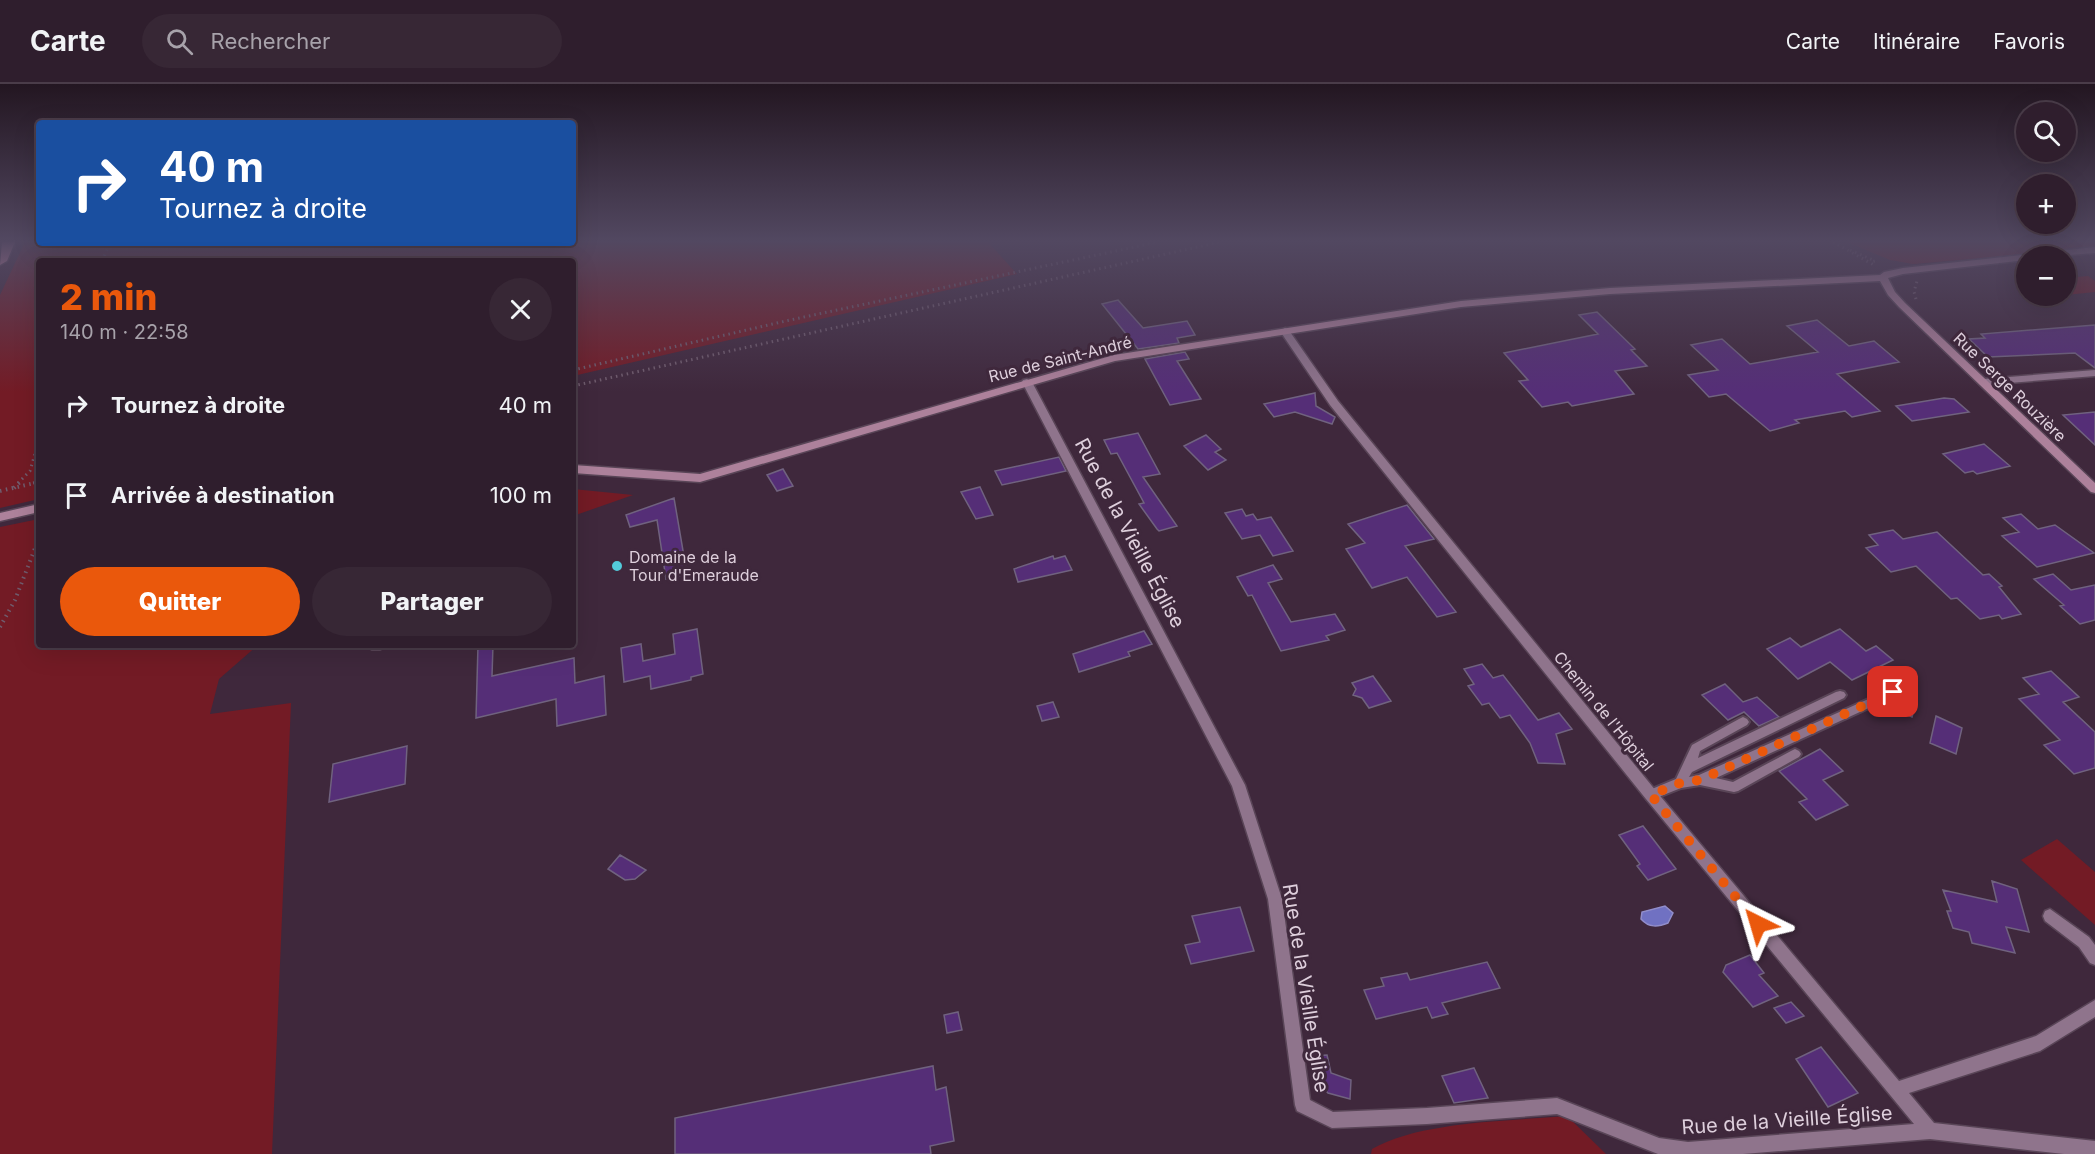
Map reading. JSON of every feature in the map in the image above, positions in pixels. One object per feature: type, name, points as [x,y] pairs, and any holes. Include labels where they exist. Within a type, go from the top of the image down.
[{"type":"street","name":"Rue de Saint-André","points":[[576,469],[700,478],[1027,381],[1114,358],[1473,303],[1599,292]]},
{"type":"street","name":"Rue Serge Rouzière","points":[[1890,292],[2095,489]]},
{"type":"street","name":"Chemin de l'Hôpital","points":[[1285,331],[1334,403],[1651,795],[1930,1131]]},
{"type":"street","points":[[1984,382],[2095,374]]},
{"type":"street","name":"Rue de la Vieille Église","points":[[1027,381],[1238,785],[1275,899],[1303,1105],[1332,1120],[1427,1116],[1557,1106],[1659,1146],[1688,1152],[1930,1131],[2095,1149]]},
{"type":"street","points":[[0,517],[36,509]]},
{"type":"street","points":[[2050,916],[2084,942],[2095,958]]},
{"type":"street","points":[[1895,1090],[2040,1043],[2095,1008]]},
{"type":"lane","points":[[1651,795],[1680,783],[1700,780],[1893,692]]},
{"type":"lane","points":[[1688,768],[1840,695]]},
{"type":"lane","points":[[1680,783],[1696,748],[1743,722]]},
{"type":"lane","points":[[1700,780],[1734,787],[1795,754]]},
{"type":"path","points":[[576,369],[923,292]]},
{"type":"path","points":[[576,385],[996,292]]},
{"type":"path","points":[[14,488],[30,471],[36,450]]},
{"type":"path","points":[[0,491],[36,483]]},
{"type":"path","points":[[0,627],[15,600],[36,546]]},
{"type":"shaded area","points":[[1,292],[36,292],[36,500],[0,508]]},
{"type":"shaded area","points":[[576,292],[939,292],[576,375]]},
{"type":"shaded area","points":[[576,489],[633,495],[576,515]]},
{"type":"shaded area","points":[[36,520],[36,648],[255,648],[219,679],[210,714],[291,703],[272,1154],[0,1154],[0,527]]},
{"type":"shaded area","points":[[2057,839],[2095,872],[2095,925],[2021,860]]},
{"type":"shaded area","points":[[1665,906],[1673,913],[1668,923],[1654,926],[1641,919],[1642,912]]},
{"type":"shaded area","points":[[1567,1116],[1606,1154],[1371,1154],[1372,1149],[1392,1140],[1440,1128],[1493,1121]]},
{"type":"building","points":[[1118,300],[1143,328],[1187,321],[1195,335],[1177,338],[1179,343],[1138,349],[1102,304]]},
{"type":"building","points":[[1597,312],[1635,349],[1631,350],[1647,366],[1615,371],[1634,394],[1572,406],[1568,402],[1542,407],[1519,381],[1528,380],[1504,353],[1598,334],[1579,315]]},
{"type":"building","points":[[1817,320],[1849,346],[1874,341],[1899,362],[1837,374],[1880,411],[1852,417],[1845,411],[1795,420],[1799,423],[1770,431],[1726,394],[1709,397],[1688,375],[1718,370],[1691,345],[1722,339],[1750,364],[1818,352],[1787,326]]},
{"type":"building","points":[[2095,325],[2095,368],[2075,353],[1988,357],[1969,339],[1985,338],[1981,334]]},
{"type":"building","points":[[1185,352],[1189,359],[1177,361],[1201,399],[1170,405],[1145,359]]},
{"type":"building","points":[[1315,393],[1316,406],[1335,417],[1332,424],[1295,412],[1274,417],[1264,404]]},
{"type":"building","points":[[1944,398],[1954,399],[1969,412],[1912,421],[1896,406]]},
{"type":"building","points":[[2095,412],[2095,445],[2063,415]]},
{"type":"building","points":[[1138,433],[1160,474],[1143,477],[1177,526],[1159,531],[1157,529],[1139,504],[1144,503],[1117,453],[1111,454],[1104,440]]},
{"type":"building","points":[[1206,435],[1221,449],[1215,452],[1226,460],[1208,470],[1184,446]]},
{"type":"building","points":[[1984,444],[2010,466],[1977,474],[1973,471],[1965,473],[1943,454]]},
{"type":"building","points":[[1059,457],[1066,471],[1002,485],[995,471]]},
{"type":"building","points":[[783,469],[793,486],[777,491],[767,475]]},
{"type":"building","points":[[980,487],[993,515],[976,519],[961,492]]},
{"type":"building","points":[[674,498],[687,574],[666,579],[657,520],[630,527],[626,515]]},
{"type":"building","points":[[1407,505],[1434,539],[1405,546],[1456,612],[1437,617],[1407,577],[1372,588],[1346,549],[1365,543],[1348,524]]},
{"type":"building","points":[[1242,509],[1246,516],[1253,514],[1257,520],[1271,517],[1293,551],[1273,556],[1260,535],[1242,539],[1225,513]]},
{"type":"building","points":[[2021,514],[2038,529],[2055,525],[2094,553],[2037,567],[2002,536],[2019,532],[2003,518]]},
{"type":"building","points":[[1893,530],[1903,539],[1937,532],[1983,575],[1989,574],[2002,586],[1999,587],[2021,614],[2002,619],[1999,615],[1980,619],[1957,598],[1951,599],[1916,566],[1891,572],[1866,548],[1878,545],[1869,535]]},
{"type":"building","points":[[1053,556],[1054,559],[1065,556],[1072,570],[1018,582],[1014,569]]},
{"type":"building","points":[[1273,565],[1282,579],[1268,583],[1291,622],[1335,614],[1345,630],[1326,636],[1329,640],[1281,651],[1252,595],[1248,596],[1237,577]]},
{"type":"building","points":[[2053,574],[2071,590],[2095,585],[2095,620],[2080,624],[2060,606],[2064,605],[2034,579]]},
{"type":"building","points":[[697,629],[703,674],[691,677],[691,680],[651,689],[650,676],[624,682],[621,648],[641,644],[643,661],[675,654],[673,634]]},
{"type":"building","points":[[1840,629],[1866,651],[1876,646],[1893,660],[1852,680],[1830,662],[1798,679],[1767,649],[1790,638],[1801,647]]},
{"type":"building","points":[[1144,631],[1152,644],[1128,652],[1130,656],[1079,672],[1073,654]]},
{"type":"building","points":[[478,648],[493,648],[492,676],[574,658],[575,683],[604,676],[606,715],[557,726],[556,699],[476,718]]},
{"type":"building","points":[[1482,664],[1493,678],[1503,675],[1538,720],[1559,713],[1572,729],[1556,734],[1565,764],[1538,763],[1530,743],[1510,715],[1500,718],[1489,703],[1482,705],[1468,686],[1474,684],[1464,669]]},
{"type":"building","points":[[2051,671],[2079,697],[2063,702],[2095,732],[2095,768],[2074,774],[2044,745],[2060,740],[2019,699],[2039,694],[2023,678]]},
{"type":"building","points":[[1373,676],[1391,701],[1369,708],[1362,698],[1353,695],[1356,689],[1352,683]]},
{"type":"building","points":[[1725,684],[1743,702],[1757,697],[1779,717],[1759,726],[1744,712],[1728,720],[1702,695]]},
{"type":"building","points":[[1902,692],[1917,699],[1912,717],[1897,710]]},
{"type":"building","points":[[1053,702],[1059,717],[1042,721],[1037,706]]},
{"type":"building","points":[[1936,716],[1962,728],[1956,754],[1930,743]]},
{"type":"building","points":[[407,746],[405,784],[329,802],[333,764]]},
{"type":"building","points":[[1820,749],[1843,771],[1823,780],[1848,805],[1816,820],[1799,802],[1807,799],[1779,771]]},
{"type":"building","points":[[1643,826],[1676,869],[1648,880],[1637,866],[1640,864],[1619,835]]},
{"type":"building","points":[[620,855],[646,870],[635,879],[625,880],[608,869]]},
{"type":"building","points":[[1992,881],[2017,889],[2029,932],[2006,927],[2015,953],[1972,943],[1969,932],[1953,928],[1947,911],[1951,911],[1943,890],[1997,902]]},
{"type":"building","points":[[1240,907],[1254,951],[1191,964],[1185,945],[1200,942],[1192,916]]},
{"type":"building","points":[[1750,955],[1764,973],[1759,975],[1778,996],[1753,1007],[1723,972],[1726,965]]},
{"type":"building","points":[[1487,962],[1500,988],[1442,1003],[1448,1014],[1432,1018],[1427,1007],[1376,1019],[1364,990],[1384,986],[1381,978],[1407,973],[1410,980]]},
{"type":"building","points":[[1791,1002],[1804,1016],[1786,1023],[1774,1008]]},
{"type":"building","points":[[958,1012],[962,1030],[947,1033],[944,1015]]},
{"type":"building","points":[[1821,1047],[1858,1093],[1828,1107],[1796,1059]]},
{"type":"building","points":[[1327,1055],[1331,1073],[1351,1080],[1350,1099],[1328,1093],[1313,1077],[1308,1056]]},
{"type":"building","points":[[933,1066],[936,1090],[946,1087],[954,1141],[930,1146],[931,1154],[675,1154],[675,1118]]},
{"type":"building","points":[[1474,1068],[1488,1098],[1454,1103],[1442,1076]]},
{"type":"place","name":"Domaine de la Tour d'Emeraude","points":[[617,566]]},
{"type":"route","points":[[1758,924],[1651,795],[1680,783],[1700,780],[1893,692]]}]
